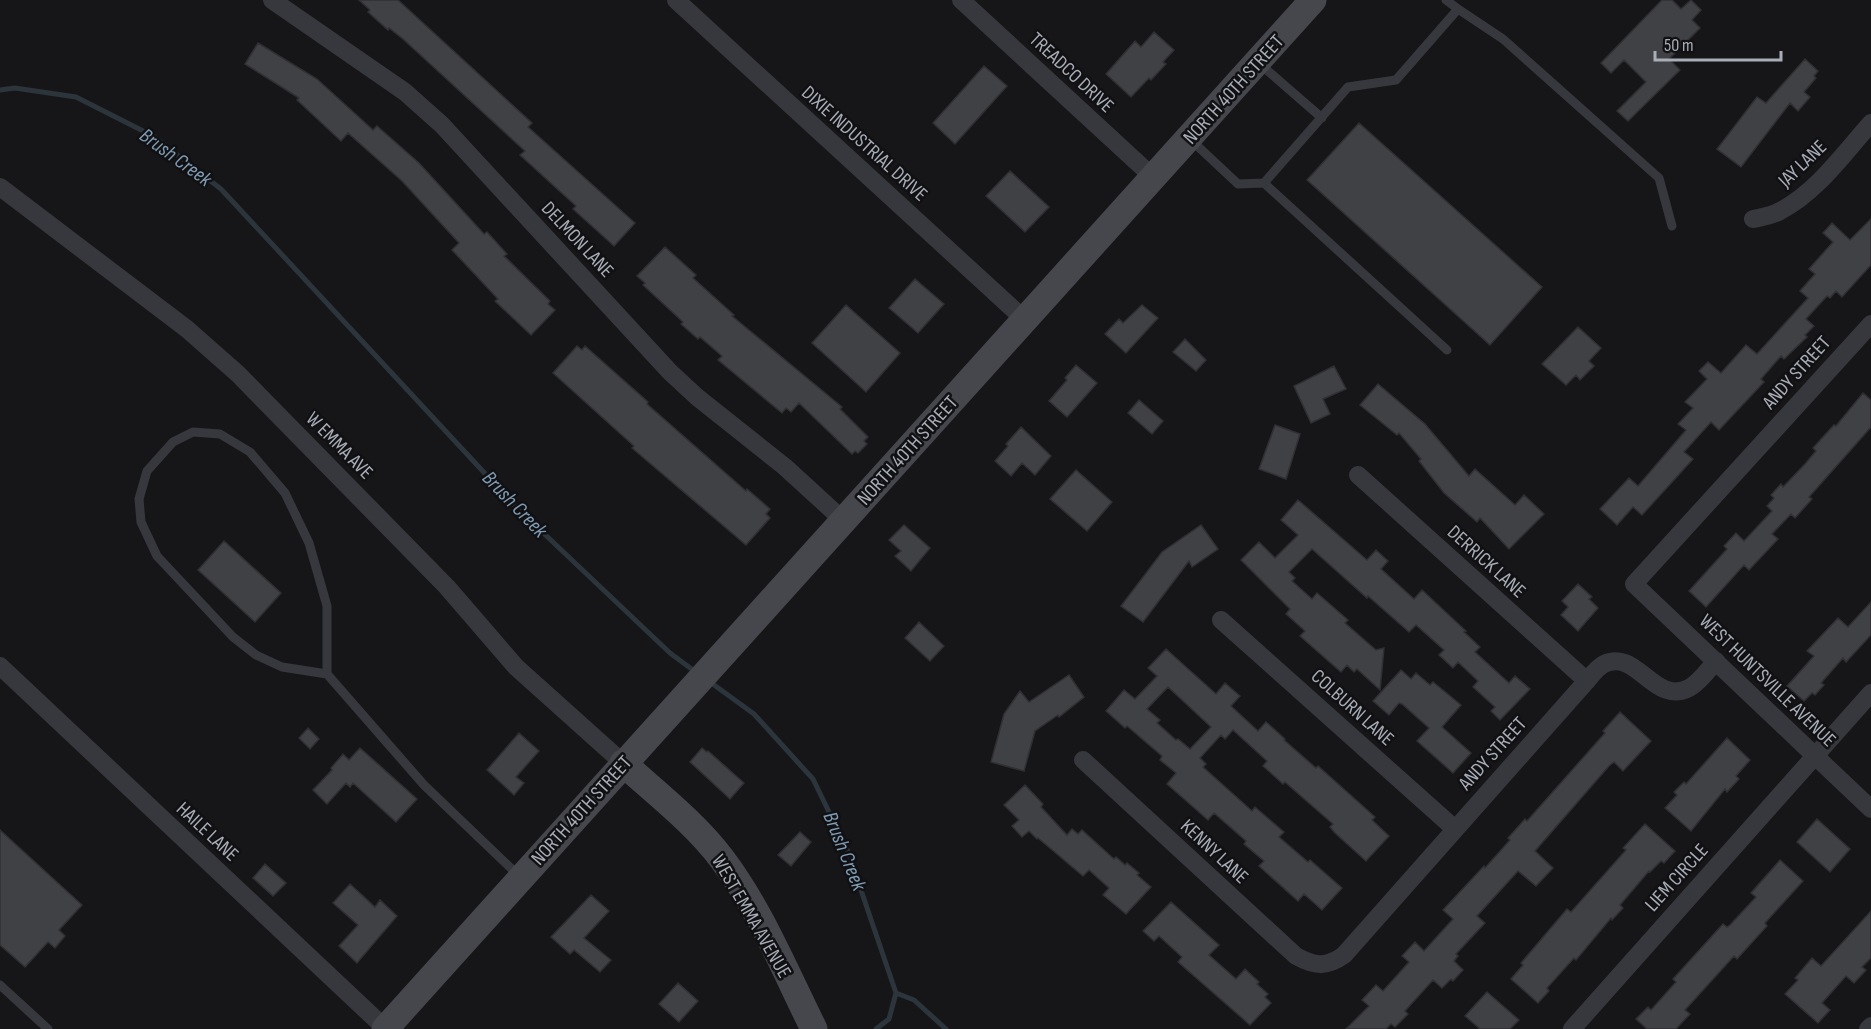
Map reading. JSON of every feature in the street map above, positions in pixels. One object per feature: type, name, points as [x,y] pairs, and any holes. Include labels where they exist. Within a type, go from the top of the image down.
[{"type":"street","name":"DELMON LANE","points":[[272,0],[359,58],[405,92],[427,112],[670,372],[697,397],[785,467],[843,520]]},
{"type":"street","name":"DIXIE INDUSTRIAL DRIVE","points":[[676,0],[1024,319]]},
{"type":"street","name":"TREADCO DRIVE","points":[[961,0],[1153,177]]},
{"type":"street","name":"NORTH 40TH STREET","points":[[386,1029],[520,877],[1313,0]]},
{"type":"street","name":"JAY LANE","points":[[1753,219],[1778,213],[1798,200],[1822,178],[1871,123]]},
{"type":"street","name":"W EMMA AVE","points":[[4,191],[187,329],[238,374],[447,587],[516,667],[623,763]]},
{"type":"street","name":"ANDY STREET","points":[[1634,584],[1871,324]]},
{"type":"street","name":"DERRICK LANE","points":[[1358,475],[1587,681]]},
{"type":"street","name":"WEST HUNTSVILLE AVENUE","points":[[1634,584],[1871,809]]},
{"type":"street","name":"COLBURN LANE","points":[[1221,620],[1455,829]]},
{"type":"street","name":"ANDY STREET","points":[[1322,966],[1333,963],[1344,955],[1587,681],[1605,664],[1616,662],[1629,664],[1655,686],[1678,692],[1690,688],[1716,662]]},
{"type":"street","name":"HAILE LANE","points":[[0,666],[386,1029]]},
{"type":"street","name":"LIEM CIRCLE","points":[[1572,1029],[1871,693]]},
{"type":"street","name":"KENNY LANE","points":[[1083,760],[1296,956],[1308,963],[1322,966]]},
{"type":"street","name":"WEST EMMA AVENUE","points":[[623,763],[699,832],[723,860],[767,935],[814,1029]]},
{"type":"lane","points":[[1446,0],[1503,39],[1659,178],[1672,226]]},
{"type":"lane","points":[[1264,183],[1348,87],[1396,80],[1458,9]]},
{"type":"lane","points":[[1257,62],[1322,118]]},
{"type":"lane","points":[[1189,139],[1238,184],[1264,183],[1447,350]]},
{"type":"lane","points":[[327,674],[327,606],[309,543],[285,493],[250,452],[220,434],[193,432],[173,442],[147,471],[139,499],[141,522],[157,556],[233,637],[256,655],[282,667],[327,674],[424,785],[520,877]]},
{"type":"lane","points":[[0,985],[48,1029]]},
{"type":"building","points":[[359,0],[398,0],[532,123],[528,127],[635,223],[614,246],[573,209],[576,206],[520,155],[525,151],[403,39],[389,28],[388,30],[368,12],[370,10]]},
{"type":"building","points":[[1662,0],[1672,0],[1681,9],[1691,0],[1701,10],[1692,20],[1700,28],[1669,59],[1680,70],[1628,121],[1617,111],[1646,82],[1624,60],[1611,73],[1601,63]]},
{"type":"building","points":[[1154,32],[1174,50],[1163,62],[1166,64],[1131,97],[1106,74],[1135,41],[1141,47]]},
{"type":"building","points":[[258,43],[317,79],[373,130],[377,126],[419,163],[484,234],[487,232],[507,254],[504,256],[550,301],[548,304],[555,310],[531,335],[495,301],[498,299],[452,250],[459,243],[402,181],[348,133],[341,141],[297,100],[299,98],[245,64]]},
{"type":"building","points":[[1805,59],[1818,71],[1814,76],[1816,78],[1804,92],[1810,97],[1798,111],[1790,103],[1741,167],[1717,149],[1757,97],[1766,103]]},
{"type":"building","points":[[984,66],[1007,86],[955,144],[933,123]]},
{"type":"building","points":[[1359,123],[1542,287],[1490,345],[1307,180]]},
{"type":"building","points":[[1010,171],[1049,207],[1025,232],[986,196]]},
{"type":"building","points":[[1871,219],[1871,265],[1842,297],[1836,291],[1830,298],[1827,296],[1806,319],[1814,326],[1805,335],[1807,337],[1784,359],[1781,356],[1761,379],[1764,382],[1719,430],[1711,422],[1684,452],[1693,459],[1642,515],[1633,507],[1617,525],[1600,509],[1629,478],[1638,486],[1686,430],[1678,424],[1693,408],[1685,402],[1707,379],[1699,371],[1708,362],[1721,373],[1746,345],[1757,354],[1808,298],[1800,291],[1815,274],[1809,269],[1833,242],[1823,233],[1832,223],[1850,240]]},
{"type":"building","points":[[665,247],[696,275],[693,278],[734,315],[732,316],[842,407],[840,409],[868,437],[864,441],[867,444],[858,453],[855,451],[852,454],[799,403],[791,412],[786,408],[782,413],[718,360],[722,356],[681,324],[683,322],[643,285],[645,283],[637,276]]},
{"type":"building","points":[[915,279],[944,304],[918,333],[889,308]]},
{"type":"building","points":[[846,305],[900,353],[866,392],[812,343]]},
{"type":"building","points":[[1142,305],[1158,318],[1126,353],[1105,334],[1119,319],[1123,323]]},
{"type":"building","points":[[1578,327],[1601,348],[1589,361],[1594,366],[1580,380],[1576,375],[1566,385],[1542,364]]},
{"type":"building","points":[[1185,339],[1206,360],[1196,371],[1173,352]]},
{"type":"building","points":[[577,346],[582,350],[585,346],[648,402],[647,404],[746,491],[747,489],[770,509],[766,514],[770,518],[746,545],[632,448],[634,446],[553,373]]},
{"type":"building","points":[[1076,365],[1097,383],[1067,417],[1049,401],[1067,380],[1065,378]]},
{"type":"building","points":[[1334,366],[1346,389],[1323,399],[1330,414],[1311,423],[1294,386]]},
{"type":"building","points":[[1378,384],[1425,424],[1469,476],[1475,469],[1515,505],[1524,495],[1544,514],[1509,549],[1480,518],[1477,522],[1444,493],[1419,461],[1421,459],[1399,433],[1397,435],[1360,405]]},
{"type":"building","points":[[1863,393],[1871,400],[1871,427],[1809,497],[1812,499],[1795,518],[1791,514],[1772,534],[1778,539],[1749,570],[1744,565],[1706,607],[1689,591],[1727,549],[1724,546],[1736,533],[1744,541],[1772,511],[1767,506],[1774,498],[1771,495],[1781,484],[1783,487],[1805,464],[1816,451],[1813,448],[1834,425],[1836,426]]},
{"type":"building","points":[[1139,400],[1163,421],[1152,434],[1128,413]]},
{"type":"building","points":[[1275,425],[1300,434],[1286,479],[1259,469]]},
{"type":"building","points":[[1021,427],[1051,456],[1035,475],[1022,463],[1011,476],[995,461]]},
{"type":"building","points":[[1076,470],[1112,502],[1087,531],[1050,499]]},
{"type":"building","points":[[1298,500],[1367,560],[1376,550],[1388,561],[1381,569],[1414,599],[1422,590],[1480,647],[1475,652],[1509,683],[1515,676],[1530,689],[1500,720],[1491,711],[1495,707],[1473,687],[1478,681],[1458,662],[1453,668],[1439,655],[1444,650],[1416,625],[1409,632],[1312,549],[1289,572],[1295,578],[1292,581],[1312,599],[1317,593],[1348,620],[1345,623],[1376,650],[1384,648],[1380,690],[1357,669],[1354,672],[1347,665],[1341,672],[1300,636],[1305,631],[1286,614],[1290,609],[1241,560],[1259,542],[1275,558],[1298,535],[1281,520]]},
{"type":"building","points":[[904,525],[930,548],[911,571],[895,556],[901,551],[889,540]]},
{"type":"building","points":[[1201,525],[1218,549],[1192,567],[1189,561],[1143,622],[1121,606],[1162,552]]},
{"type":"building","points":[[224,541],[281,593],[255,622],[198,570]]},
{"type":"building","points":[[1578,584],[1592,597],[1589,599],[1598,608],[1578,631],[1561,615],[1568,607],[1562,601]]},
{"type":"building","points":[[1871,602],[1871,635],[1846,662],[1843,658],[1821,683],[1824,685],[1815,695],[1812,693],[1804,701],[1787,686],[1814,656],[1807,651],[1838,618],[1848,627]]},
{"type":"building","points":[[919,622],[944,646],[930,661],[905,638]]},
{"type":"building","points":[[1166,649],[1216,694],[1225,683],[1240,696],[1231,706],[1258,731],[1266,722],[1316,768],[1318,766],[1375,817],[1372,820],[1389,836],[1366,861],[1335,833],[1330,827],[1333,824],[1263,766],[1267,761],[1233,730],[1225,739],[1221,735],[1200,758],[1206,764],[1203,767],[1252,811],[1255,807],[1284,832],[1279,837],[1342,888],[1322,910],[1304,894],[1298,901],[1259,866],[1264,861],[1244,844],[1246,841],[1214,813],[1208,820],[1167,784],[1176,773],[1160,760],[1162,756],[1106,711],[1124,690],[1135,699],[1157,676],[1148,668]],"holes":[[[1168,687],[1211,727],[1190,749],[1157,723],[1160,720],[1147,709]]]},
{"type":"building","points":[[1401,670],[1411,679],[1416,673],[1430,685],[1433,682],[1461,705],[1442,727],[1471,753],[1453,773],[1417,741],[1429,728],[1402,704],[1399,703],[1389,715],[1373,701]]},
{"type":"building","points":[[1069,675],[1084,697],[1059,717],[1058,715],[1035,731],[1024,771],[991,762],[1004,714],[1020,691],[1029,702]]},
{"type":"building","points":[[1620,712],[1651,741],[1623,771],[1614,762],[1609,766],[1535,851],[1553,868],[1536,886],[1518,871],[1477,916],[1485,923],[1456,954],[1458,956],[1454,961],[1463,970],[1453,981],[1451,979],[1442,988],[1433,980],[1405,1011],[1408,1014],[1395,1027],[1391,1024],[1386,1029],[1346,1029],[1369,1006],[1362,1000],[1376,985],[1383,991],[1409,962],[1402,956],[1415,942],[1424,951],[1453,919],[1443,910],[1484,866],[1485,868],[1510,840],[1508,838],[1525,819],[1527,821],[1605,733],[1603,731]]},
{"type":"building","points":[[308,728],[319,739],[310,749],[299,738]]},
{"type":"building","points":[[519,733],[539,751],[516,777],[524,783],[514,795],[487,770]]},
{"type":"building","points":[[1727,738],[1750,760],[1736,776],[1739,779],[1727,792],[1725,789],[1691,831],[1665,808],[1677,795],[1674,792],[1684,782],[1686,784]]},
{"type":"building","points":[[360,748],[417,799],[396,822],[353,783],[350,787],[346,783],[327,804],[313,790],[343,754],[349,760]]},
{"type":"building","points":[[702,748],[744,783],[730,799],[690,762]]},
{"type":"building","points":[[1025,785],[1043,804],[1041,807],[1067,835],[1072,829],[1078,834],[1082,830],[1114,859],[1116,857],[1125,865],[1127,863],[1151,887],[1126,914],[1103,895],[1109,888],[1089,870],[1083,876],[1029,831],[1022,837],[1012,826],[1019,820],[1004,805]]},
{"type":"building","points":[[1817,819],[1850,849],[1830,872],[1797,842]]},
{"type":"building","points":[[1645,824],[1675,851],[1664,863],[1661,861],[1649,871],[1620,905],[1623,908],[1612,920],[1611,918],[1576,960],[1574,958],[1547,988],[1549,991],[1538,1003],[1511,979],[1523,965],[1521,963],[1567,909],[1571,912],[1626,850],[1623,848]]},
{"type":"building","points":[[0,830],[82,905],[59,930],[65,936],[55,948],[48,942],[25,967],[0,945]]},
{"type":"building","points":[[800,832],[811,842],[791,866],[778,855]]},
{"type":"building","points":[[1780,860],[1803,881],[1765,923],[1767,926],[1737,959],[1734,956],[1685,1010],[1690,1014],[1676,1029],[1647,1029],[1636,1019],[1648,1007],[1651,1010],[1676,982],[1673,979],[1723,924],[1727,927],[1730,925],[1756,897],[1751,893]]},
{"type":"building","points":[[265,864],[286,883],[273,896],[253,878]]},
{"type":"building","points":[[350,884],[375,907],[380,900],[397,916],[357,963],[339,946],[358,925],[333,903]]},
{"type":"building","points":[[591,895],[609,911],[584,938],[611,960],[600,972],[574,950],[570,954],[551,937]]},
{"type":"building","points":[[1171,902],[1219,945],[1209,955],[1236,979],[1245,969],[1268,994],[1265,997],[1271,1003],[1250,1025],[1178,962],[1182,957],[1159,936],[1154,941],[1143,931]]},
{"type":"building","points":[[1871,911],[1871,958],[1862,967],[1866,970],[1854,983],[1846,976],[1822,1003],[1830,1010],[1818,1023],[1785,994],[1798,980],[1795,978],[1812,958],[1821,966]]},
{"type":"building","points":[[678,983],[698,1001],[679,1022],[659,1004]]},
{"type":"building","points":[[1487,992],[1519,1020],[1510,1029],[1480,1029],[1465,1016]]},
{"type":"waterway","name":"Brush Creek","points":[[0,90],[15,88],[76,97],[153,136],[221,189],[517,508],[670,653],[697,673]]},
{"type":"waterway","name":"Brush Creek","points":[[710,682],[754,714],[813,779],[847,849],[896,993],[889,1019],[876,1029]]},
{"type":"waterway","points":[[896,993],[914,1000],[946,1029]]}]
